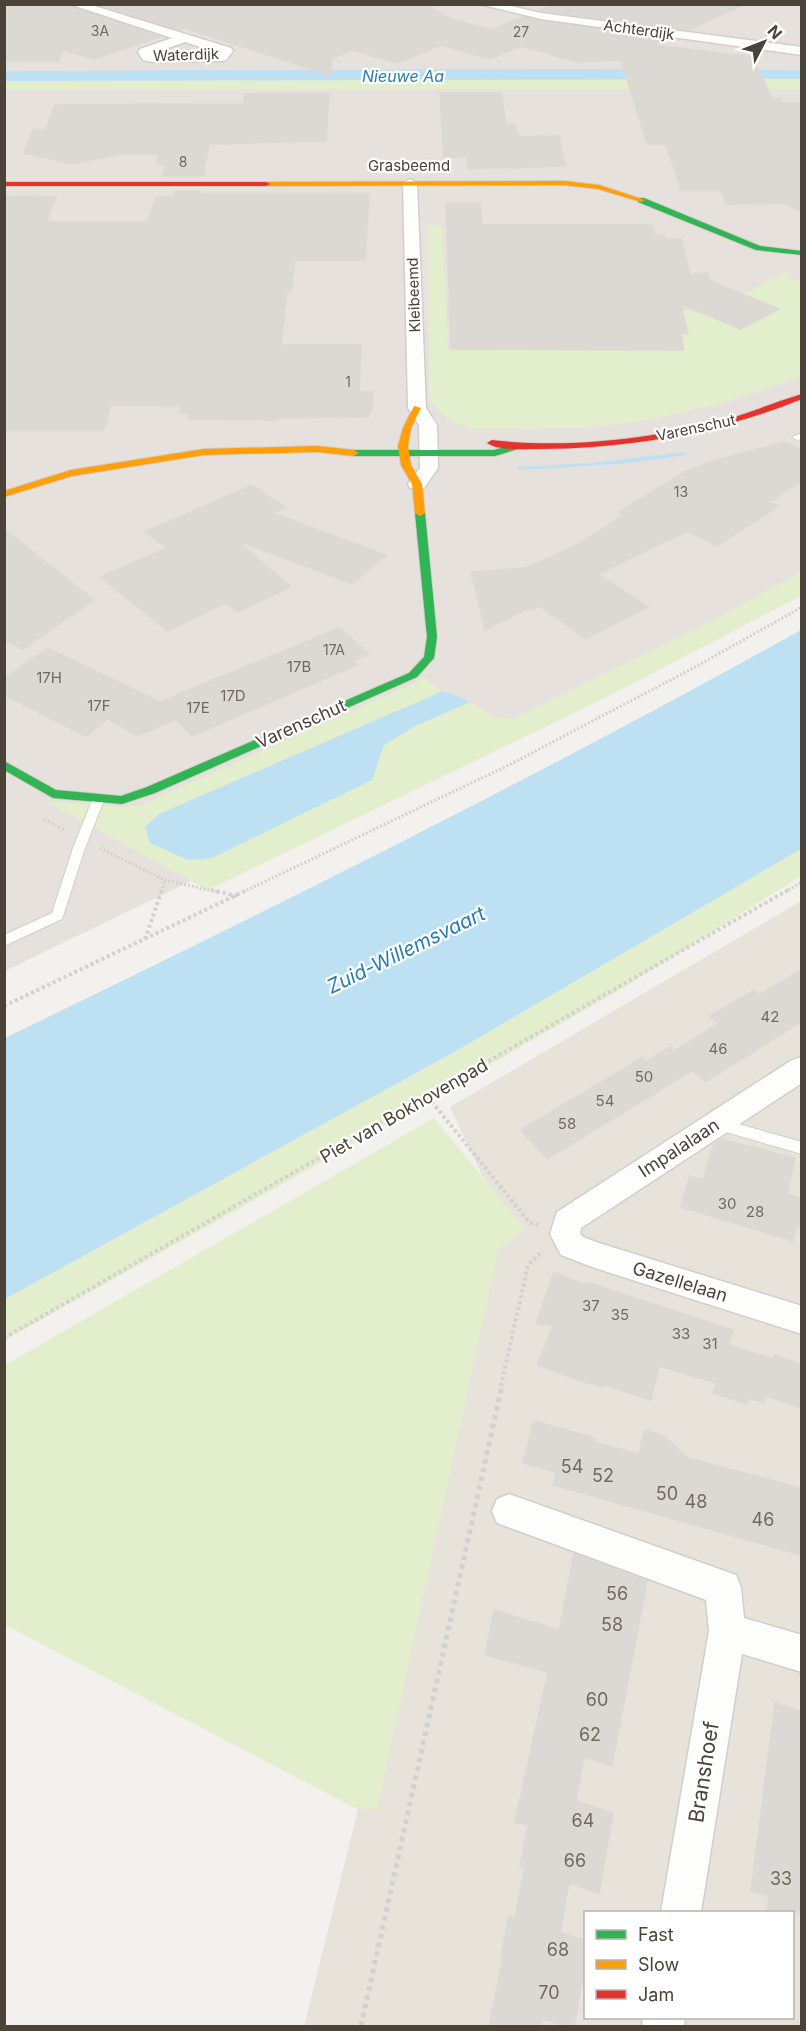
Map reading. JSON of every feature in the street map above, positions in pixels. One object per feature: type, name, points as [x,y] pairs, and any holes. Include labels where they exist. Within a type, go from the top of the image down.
[{"type":"street","name":"Waterdijk","points":[[74,4],[227,51],[222,57],[152,58],[147,57],[144,52],[184,38]]},
{"type":"street","name":"Achterdijk","points":[[484,4],[541,16],[799,50]]},
{"type":"street","name":"Kleibeemd","points":[[410,183],[417,408],[428,425],[428,448]]},
{"type":"street","name":"Grasbeemd","points":[[4,184],[564,183],[598,187],[633,197],[759,248],[801,253]]},
{"type":"street","name":"Varenschut","points":[[4,494],[71,473],[204,452],[317,449],[344,453],[428,448],[495,453],[515,447],[633,440],[704,429],[768,410],[801,396]]},
{"type":"street","name":"Kleibeemd","points":[[403,448],[406,425],[417,408]]},
{"type":"street","name":"Varenschut","points":[[4,765],[53,794],[122,800],[151,790],[413,675],[429,658],[432,637],[417,484],[406,469],[403,448]]},
{"type":"street","name":"Varenschut","points":[[417,484],[429,468],[428,448]]},
{"type":"street","name":"Impalalaan","points":[[565,1234],[568,1221],[801,1068]]},
{"type":"street","name":"Gazellelaan","points":[[565,1234],[572,1246],[595,1256],[801,1320]]},
{"type":"street","name":"Branshoef","points":[[509,1511],[723,1587],[727,1631],[681,1911]]},
{"type":"street","points":[[727,1631],[801,1654]]},
{"type":"lane","points":[[4,941],[57,916],[79,848],[99,798]]},
{"type":"lane","points":[[717,1124],[801,1148]]},
{"type":"path","points":[[4,1006],[509,765],[698,666],[801,607]]},
{"type":"path","points":[[144,940],[165,880],[237,896]]},
{"type":"path","name":"Piet van Bokhovenpad","points":[[4,1338],[801,882]]},
{"type":"path","points":[[428,1097],[530,1223],[565,1234]]},
{"type":"path","points":[[361,2026],[528,1265],[565,1234]]},
{"type":"shaded area","points":[[5,5],[801,5],[801,580],[767,602],[5,971]]},
{"type":"shaded area","points":[[801,901],[801,2026],[304,2026],[504,1222],[450,1107]]},
{"type":"green space","points":[[801,79],[802,89],[5,90],[4,81]]},
{"type":"green space","points":[[428,225],[442,225],[448,349],[684,351],[680,314],[688,309],[741,330],[780,309],[744,294],[785,272],[790,273],[789,278],[801,280],[801,377],[723,403],[649,420],[583,428],[473,429],[459,424],[443,415],[429,398]]},
{"type":"green space","points":[[801,572],[801,596],[601,700],[208,890],[45,801],[121,807],[141,805],[425,678],[441,692],[159,814],[151,843],[188,860],[212,858],[374,768],[384,745],[415,726],[470,702],[496,718],[513,719],[716,619]]},
{"type":"green space","points":[[801,849],[801,876],[623,988],[283,1184],[5,1340],[5,1299],[456,1051]]},
{"type":"green space","points":[[434,1118],[525,1229],[498,1250],[377,1809],[355,1808],[5,1625],[5,1365]]},
{"type":"water","name":"Nieuwe Aa","points":[[801,70],[802,79],[5,81],[4,71]]},
{"type":"water","points":[[684,452],[687,455],[618,464],[519,470],[517,467],[593,463]]},
{"type":"water","name":"Zuid-Willemsvaart","points":[[801,630],[801,849],[456,1051],[5,1299],[5,1038],[506,789]]},
{"type":"water","points":[[441,692],[453,694],[470,702],[415,726],[384,745],[372,780],[212,858],[188,860],[150,843],[145,827],[159,814]]},
{"type":"building","points":[[16,4],[67,4],[160,37],[94,59],[63,50],[59,61],[4,61],[4,8]]},
{"type":"building","points":[[97,4],[428,4],[446,17],[491,30],[523,17],[669,39],[655,45],[752,57],[772,98],[780,98],[783,103],[801,103],[801,212],[786,203],[726,204],[721,190],[681,190],[666,144],[647,144],[621,60],[578,62],[521,46],[490,59],[441,45],[397,63],[353,50],[332,58],[330,75],[184,28],[180,30]]},
{"type":"building","points":[[554,4],[745,4],[689,30],[540,10]]},
{"type":"building","points":[[440,93],[501,93],[506,124],[515,124],[519,137],[559,136],[565,166],[468,169],[467,157],[444,157]]},
{"type":"building","points":[[245,94],[329,94],[326,141],[209,144],[203,176],[162,176],[166,164],[157,164],[159,154],[119,154],[72,164],[24,153],[33,130],[45,130],[55,105],[243,104]]},
{"type":"building","points":[[175,191],[200,191],[199,194],[369,194],[365,260],[295,260],[291,292],[287,292],[281,345],[361,345],[359,391],[373,392],[372,408],[368,417],[278,418],[278,420],[188,419],[189,413],[180,413],[181,406],[111,405],[104,430],[4,430],[4,196],[56,197],[46,222],[148,222],[156,197],[174,197]]},
{"type":"building","points":[[446,203],[480,203],[482,225],[653,225],[655,235],[664,235],[665,239],[681,239],[690,274],[708,274],[710,281],[779,309],[741,329],[681,304],[688,334],[680,333],[684,350],[451,349]]},
{"type":"building","points":[[784,442],[801,449],[801,481],[769,502],[779,506],[717,546],[687,531],[598,574],[648,607],[586,639],[539,606],[530,610],[528,608],[485,630],[471,572],[526,568],[575,546],[624,515],[619,512],[683,473],[704,465],[702,464]]},
{"type":"building","points":[[252,485],[286,508],[272,513],[386,555],[352,584],[238,541],[291,587],[238,612],[226,603],[168,631],[100,577],[167,548],[145,532]]},
{"type":"building","points":[[4,529],[94,600],[23,649],[4,640]]},
{"type":"building","points":[[339,628],[369,654],[353,661],[357,665],[192,736],[176,719],[138,736],[108,719],[86,736],[4,695],[4,679],[48,648],[160,702]]},
{"type":"building","points":[[801,970],[801,1022],[705,1082],[693,1070],[547,1159],[521,1130],[642,1058],[646,1062],[670,1047],[674,1051],[718,1024],[710,1016],[754,990],[759,995]]},
{"type":"building","points":[[721,1139],[795,1158],[787,1194],[801,1198],[801,1228],[797,1226],[793,1241],[681,1207],[690,1176],[703,1180],[713,1146],[715,1147]]},
{"type":"building","points":[[554,1272],[585,1285],[586,1282],[733,1330],[729,1345],[773,1359],[774,1355],[801,1364],[801,1408],[766,1396],[764,1403],[748,1398],[747,1404],[713,1393],[716,1383],[659,1366],[651,1400],[604,1385],[603,1387],[581,1381],[538,1365],[553,1325],[536,1324]]},
{"type":"building","points":[[534,1421],[595,1438],[594,1442],[639,1454],[644,1430],[664,1436],[688,1458],[801,1488],[801,1555],[553,1485],[556,1472],[523,1463]]},
{"type":"building","points":[[574,1554],[647,1581],[612,1766],[584,1757],[576,1801],[613,1813],[599,1893],[569,1883],[560,1932],[584,1941],[584,1970],[574,2026],[543,2019],[541,2026],[489,2026],[509,1916],[515,1918],[525,1868],[520,1866],[528,1825],[515,1822],[548,1672],[485,1655],[494,1610],[559,1630]]},
{"type":"building","points":[[775,1703],[801,1711],[801,1912],[767,1911],[769,1896],[751,1891]]},
{"type":"traffic: fast","points":[[641,200],[759,248],[802,253]]},
{"type":"traffic: fast","points":[[354,453],[495,453],[515,447]]},
{"type":"traffic: fast","points":[[4,765],[53,794],[122,800],[151,790],[413,675],[429,658],[432,637],[420,513]]},
{"type":"traffic: slow","points":[[266,184],[564,183],[599,187],[641,200]]},
{"type":"traffic: slow","points":[[417,408],[407,428],[403,446],[406,465],[417,484],[420,513]]},
{"type":"traffic: slow","points":[[4,494],[71,473],[204,452],[317,449],[354,453]]},
{"type":"traffic: jam","points":[[4,184],[266,184]]},
{"type":"traffic: jam","points":[[492,443],[517,446],[555,446],[647,438],[751,415],[802,396]]}]
